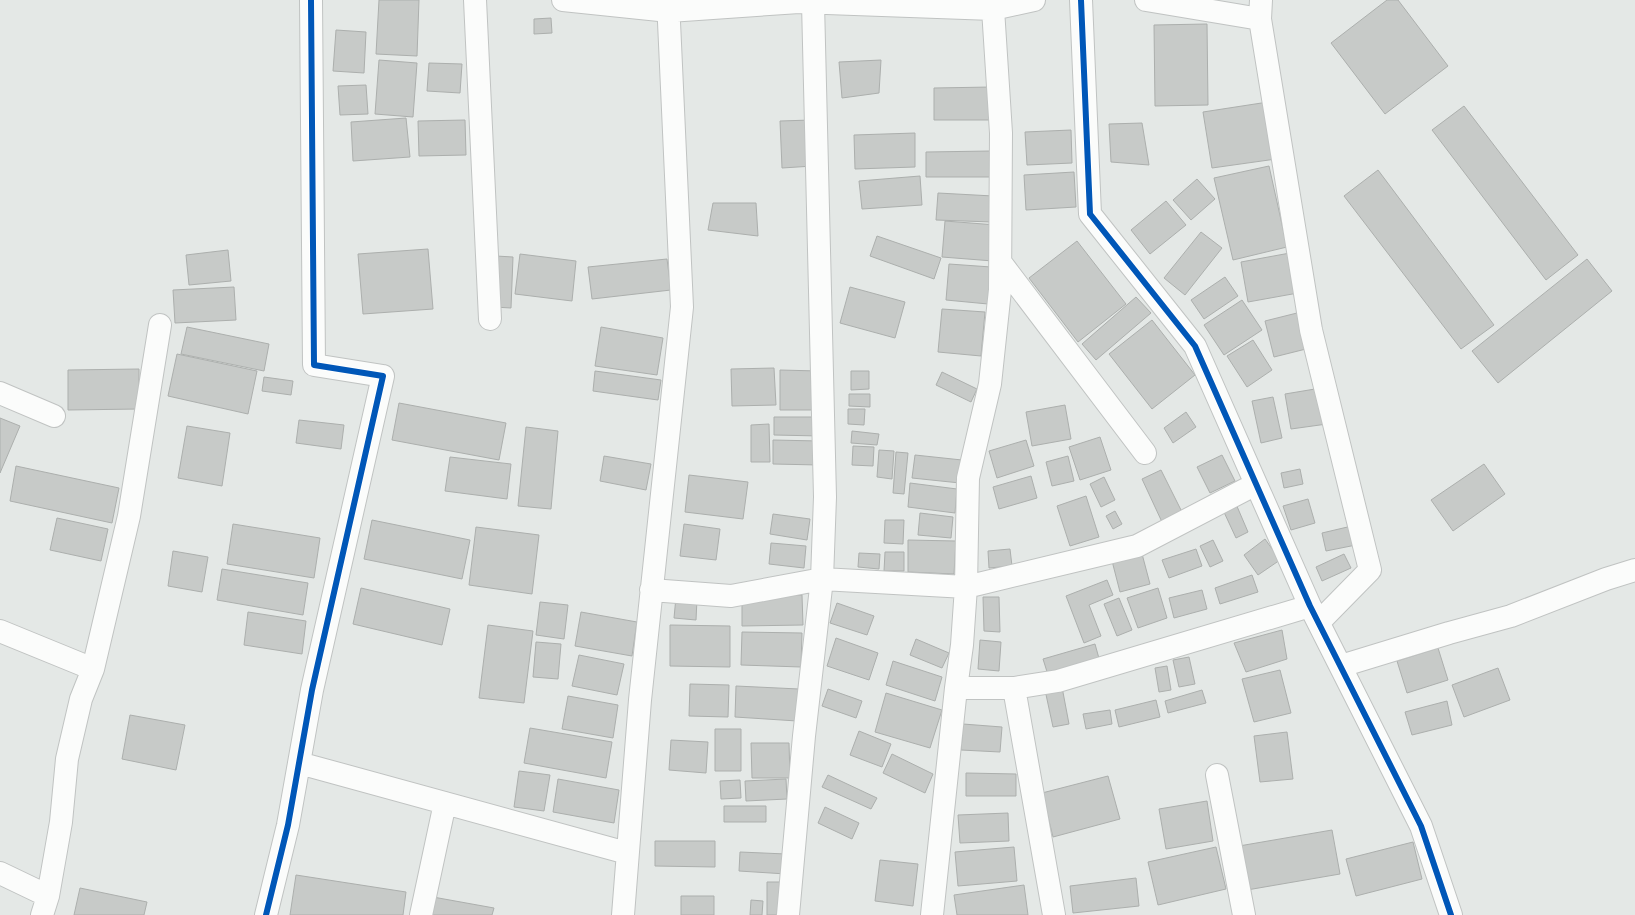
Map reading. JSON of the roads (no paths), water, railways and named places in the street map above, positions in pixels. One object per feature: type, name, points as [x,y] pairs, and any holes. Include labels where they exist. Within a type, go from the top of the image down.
[{"type":"street","points":[[266,915],[288,825],[312,690],[383,376],[314,365],[311,0]]},
{"type":"street","points":[[475,0],[490,319]]},
{"type":"street","points":[[563,0],[669,6],[799,2],[894,3],[993,9],[1034,0]]},
{"type":"street","points":[[1081,0],[1090,214],[1195,346],[1315,614],[1421,826],[1451,915]]},
{"type":"street","points":[[956,688],[1014,688],[1058,681],[1315,614],[1370,570],[1311,330],[1260,10],[1146,0]]},
{"type":"street","points":[[788,915],[804,736],[822,578],[825,497],[812,3]]},
{"type":"street","points":[[623,915],[640,700],[682,307],[669,6]]},
{"type":"street","points":[[932,915],[956,688],[962,646],[966,587],[968,478],[990,384],[1002,263],[1001,133],[993,9]]},
{"type":"street","points":[[1002,263],[1145,453]]},
{"type":"street","points":[[0,873],[45,906],[61,822],[67,759],[81,699],[93,669],[129,516],[160,325]]},
{"type":"street","points":[[0,393],[54,416]]},
{"type":"street","points":[[651,590],[731,596],[822,578],[966,587],[1137,546],[1256,484]]},
{"type":"street","points":[[1341,666],[1511,616],[1606,579],[1635,570]]},
{"type":"street","points":[[0,631],[93,669]]},
{"type":"street","points":[[1014,688],[1054,915]]},
{"type":"street","points":[[299,763],[627,853]]},
{"type":"street","points":[[1217,775],[1244,915]]},
{"type":"street","points":[[420,915],[445,803]]}]
